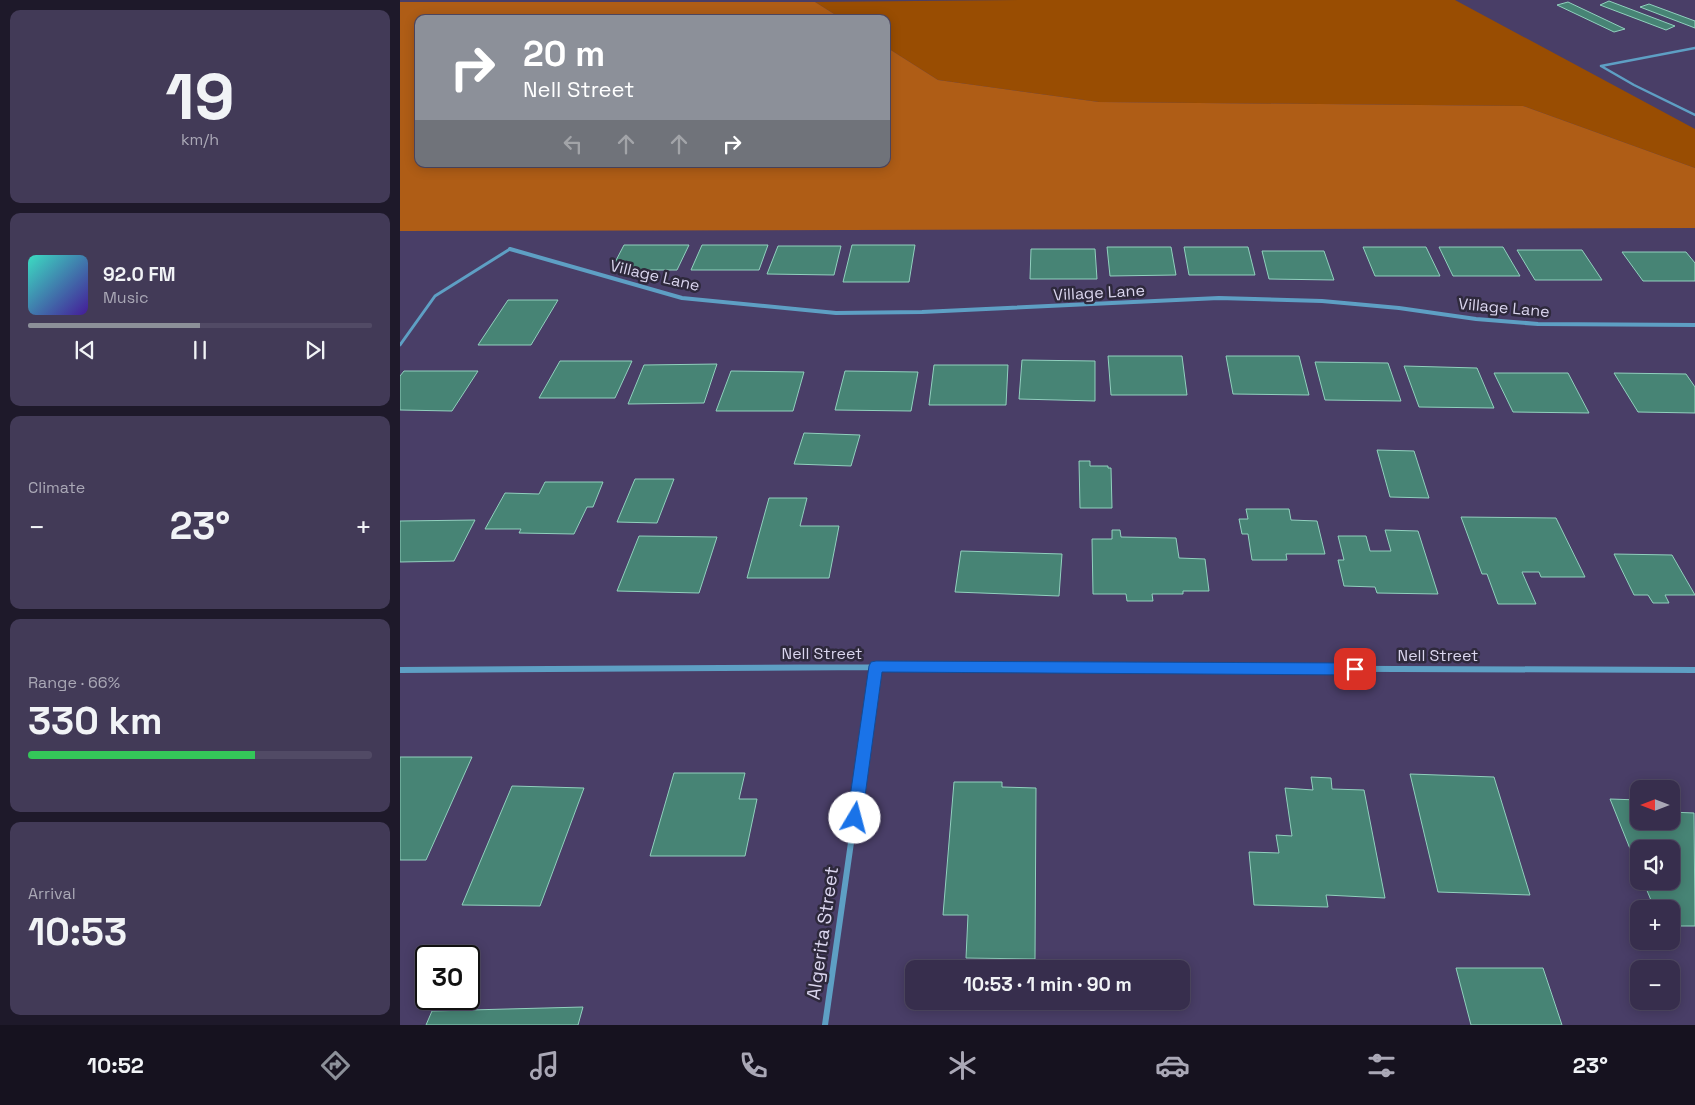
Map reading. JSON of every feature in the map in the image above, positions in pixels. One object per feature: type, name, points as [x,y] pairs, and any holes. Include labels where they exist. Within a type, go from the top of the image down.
[{"type":"street","name":"Village Lane","points":[[510,249],[682,298],[836,314],[932,312],[1219,298],[1322,301],[1399,308],[1476,319],[1538,324],[1695,325]]},
{"type":"street","name":"Nell Street","points":[[400,670],[876,666],[1695,670]]},
{"type":"street","name":"Algerita Street","points":[[825,1025],[876,666]]},
{"type":"lane","points":[[1695,48],[1601,66],[1634,85],[1695,115]]},
{"type":"lane","points":[[400,345],[435,296],[466,274],[510,249]]},
{"type":"shaded area","points":[[1455,0],[1695,129],[1695,168],[1523,106],[1099,102],[938,80],[890,50],[890,15],[836,15],[815,2]]},
{"type":"shaded area","points":[[400,2],[815,2],[836,15],[415,15],[415,167],[890,167],[890,50],[938,80],[1099,102],[1523,106],[1695,168],[1695,228],[400,231]]},
{"type":"building","points":[[1609,1],[1675,26],[1666,30],[1600,5]]},
{"type":"building","points":[[1568,2],[1625,29],[1614,32],[1557,5]]},
{"type":"building","points":[[1649,4],[1695,21],[1695,28],[1640,7]]},
{"type":"building","points":[[624,245],[689,245],[677,270],[611,270]]},
{"type":"building","points":[[702,245],[768,245],[759,270],[691,270]]},
{"type":"building","points":[[852,245],[915,245],[909,282],[843,282]]},
{"type":"building","points":[[778,246],[841,246],[834,275],[767,274]]},
{"type":"building","points":[[1107,247],[1171,247],[1176,275],[1110,276]]},
{"type":"building","points":[[1184,247],[1248,247],[1255,275],[1189,275]]},
{"type":"building","points":[[1363,247],[1426,247],[1440,276],[1375,276]]},
{"type":"building","points":[[1439,247],[1503,247],[1520,276],[1453,276]]},
{"type":"building","points":[[1031,249],[1095,249],[1097,279],[1030,279]]},
{"type":"building","points":[[1517,250],[1582,250],[1602,280],[1535,280]]},
{"type":"building","points":[[1262,251],[1324,251],[1334,280],[1269,279]]},
{"type":"building","points":[[1622,252],[1686,252],[1695,263],[1695,281],[1643,281]]},
{"type":"building","points":[[508,300],[558,300],[531,345],[478,345]]},
{"type":"building","points":[[1108,356],[1182,356],[1187,395],[1111,395]]},
{"type":"building","points":[[1226,356],[1299,356],[1309,395],[1233,394]]},
{"type":"building","points":[[1022,360],[1095,361],[1095,401],[1019,399]]},
{"type":"building","points":[[560,361],[632,361],[615,398],[539,398]]},
{"type":"building","points":[[1315,362],[1388,363],[1401,401],[1325,400]]},
{"type":"building","points":[[717,364],[704,403],[628,404],[644,365]]},
{"type":"building","points":[[934,365],[1008,365],[1006,405],[929,405]]},
{"type":"building","points":[[1404,366],[1477,368],[1494,408],[1419,407]]},
{"type":"building","points":[[404,371],[478,371],[452,411],[400,410],[400,376]]},
{"type":"building","points":[[731,371],[804,372],[793,411],[716,411]]},
{"type":"building","points":[[845,371],[918,372],[911,411],[835,410]]},
{"type":"building","points":[[1494,373],[1568,373],[1589,413],[1513,412]]},
{"type":"building","points":[[1614,373],[1686,374],[1695,387],[1695,413],[1638,412]]},
{"type":"building","points":[[804,433],[860,435],[851,466],[794,464]]},
{"type":"building","points":[[1377,450],[1414,451],[1429,498],[1390,497]]},
{"type":"building","points":[[1079,461],[1090,461],[1090,466],[1108,466],[1108,468],[1111,468],[1112,508],[1080,508]]},
{"type":"building","points":[[635,479],[674,479],[657,523],[617,522]]},
{"type":"building","points":[[545,482],[603,482],[593,507],[587,507],[574,534],[519,533],[521,529],[485,529],[505,493],[539,494]]},
{"type":"building","points":[[769,498],[807,498],[800,526],[839,526],[829,578],[747,578]]},
{"type":"building","points":[[1246,509],[1289,509],[1291,520],[1317,521],[1325,554],[1286,554],[1287,560],[1252,560],[1248,534],[1242,534],[1239,519],[1248,519]]},
{"type":"building","points":[[1461,517],[1556,518],[1585,577],[1541,577],[1539,572],[1522,572],[1536,604],[1498,604],[1487,574],[1482,574]]},
{"type":"building","points":[[475,520],[454,561],[400,562],[400,521]]},
{"type":"building","points":[[1112,530],[1120,530],[1121,537],[1176,538],[1179,558],[1205,559],[1209,591],[1183,591],[1183,594],[1152,594],[1153,601],[1127,601],[1126,594],[1093,594],[1092,539],[1112,539]]},
{"type":"building","points":[[1385,530],[1418,531],[1438,594],[1377,593],[1375,587],[1344,586],[1338,560],[1344,560],[1338,536],[1366,536],[1370,551],[1391,551]]},
{"type":"building","points":[[639,536],[717,537],[699,593],[617,591]]},
{"type":"building","points":[[961,551],[1062,554],[1059,596],[955,592]]},
{"type":"building","points":[[1614,554],[1672,555],[1695,595],[1665,595],[1669,603],[1653,603],[1648,595],[1634,595]]},
{"type":"building","points":[[400,757],[472,757],[426,860],[400,860]]},
{"type":"building","points":[[674,773],[745,773],[739,799],[757,799],[745,856],[650,856]]},
{"type":"building","points":[[1410,774],[1494,777],[1530,895],[1438,892]]},
{"type":"building","points":[[1311,777],[1331,778],[1332,789],[1364,790],[1385,898],[1326,895],[1328,907],[1254,905],[1249,852],[1279,853],[1276,835],[1292,836],[1285,788],[1313,790]]},
{"type":"building","points":[[954,782],[1002,782],[1002,787],[1036,788],[1035,959],[966,958],[968,915],[943,915]]},
{"type":"building","points":[[512,786],[584,788],[540,906],[462,905]]},
{"type":"building","points":[[1610,799],[1630,800],[1630,830],[1680,830],[1680,812],[1694,813],[1695,926],[1680,926],[1680,900],[1651,900],[1647,890],[1680,890],[1680,840],[1630,840],[1630,849]]},
{"type":"building","points":[[1456,968],[1543,968],[1562,1025],[1471,1025]]},
{"type":"building","points":[[583,1007],[578,1025],[426,1025],[432,1011]]},
{"type":"route","points":[[855,818],[876,666],[1355,669]]}]
